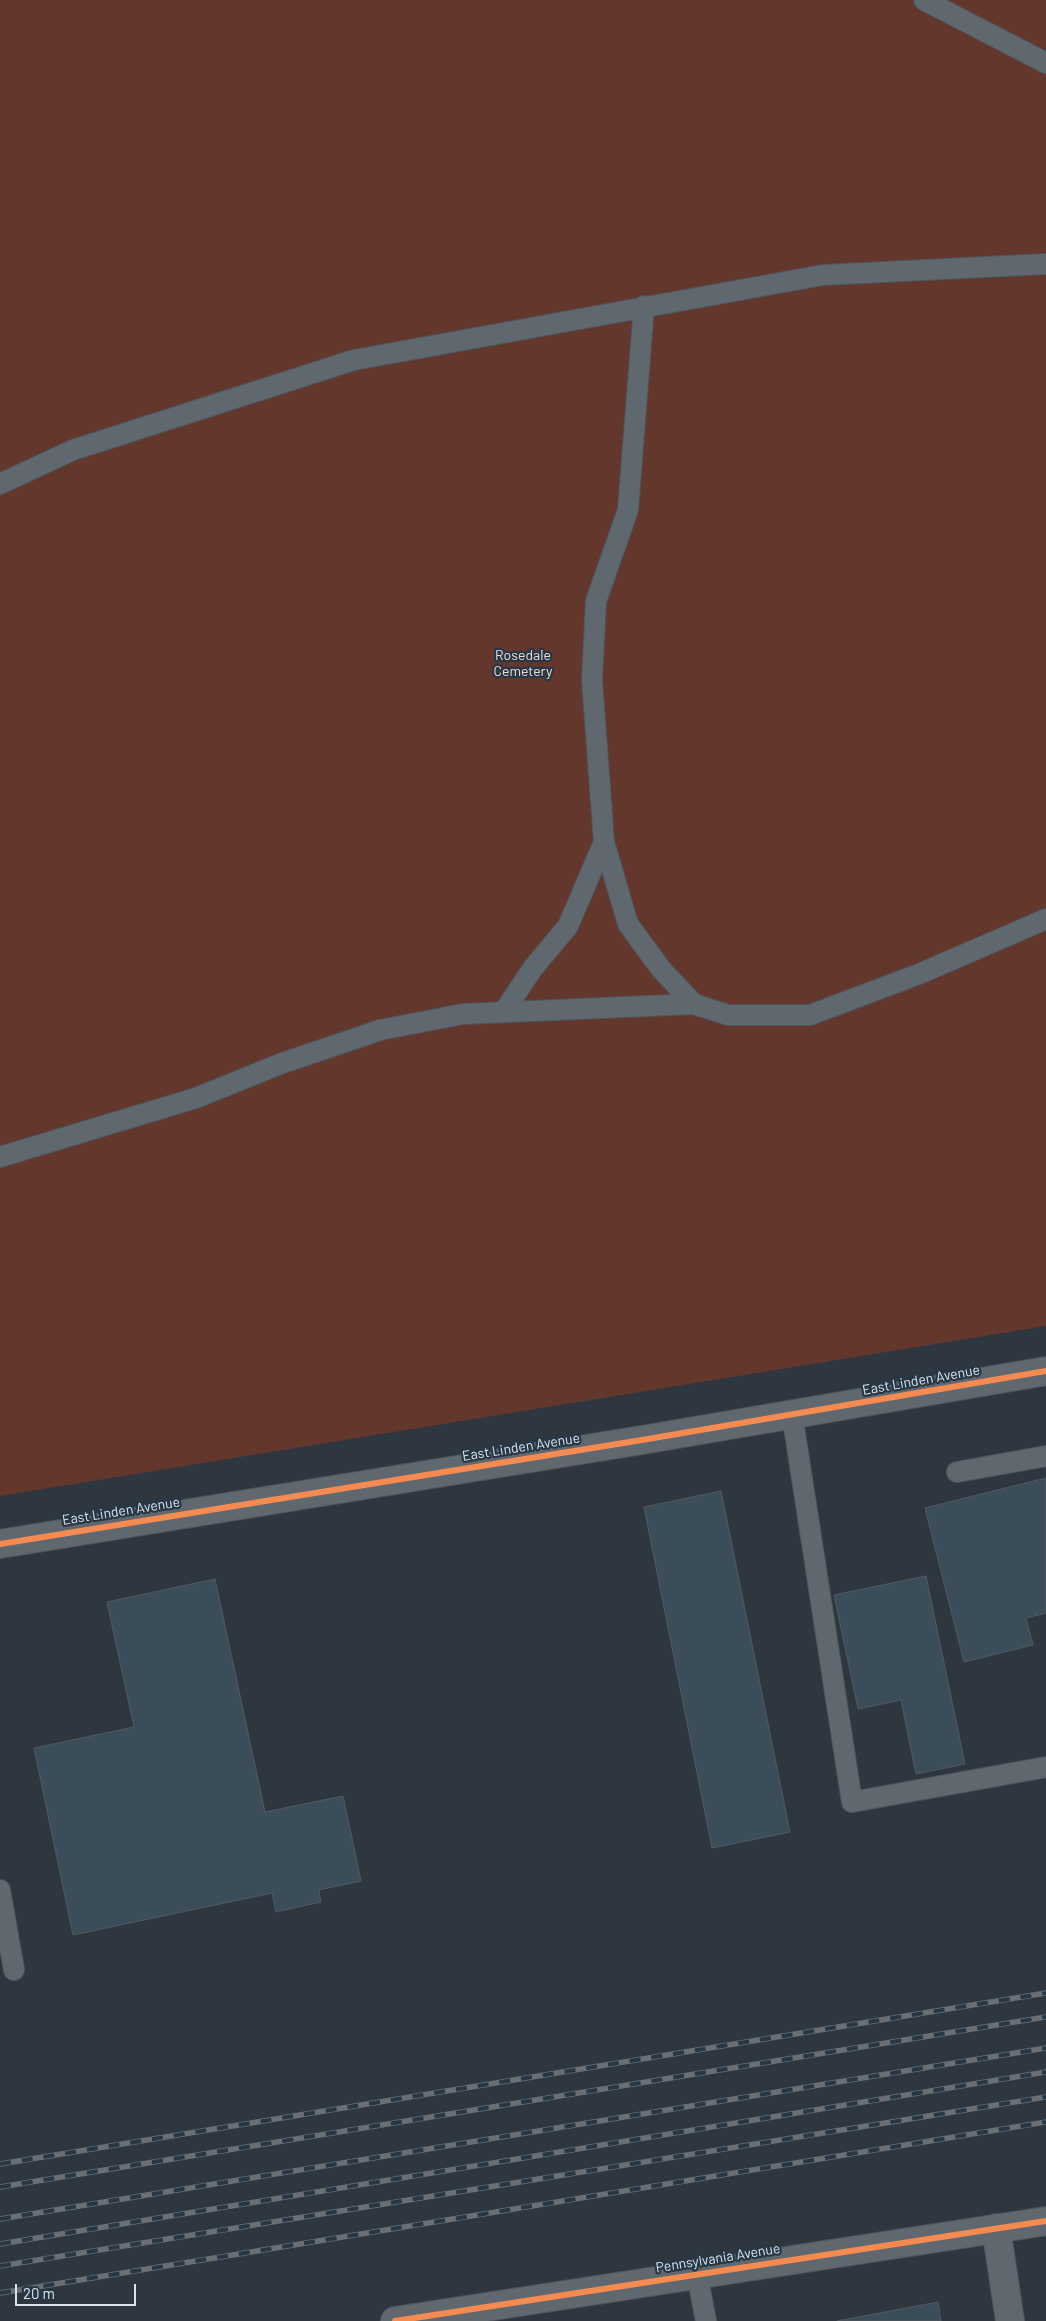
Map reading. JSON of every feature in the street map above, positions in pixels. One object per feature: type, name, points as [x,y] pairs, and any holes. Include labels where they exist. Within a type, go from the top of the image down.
[{"type":"street","name":"East Linden Avenue","points":[[0,1544],[1046,1371]]},
{"type":"street","name":"Pennsylvania Avenue","points":[[394,2321],[1046,2220]]},
{"type":"street","points":[[996,2228],[1010,2321]]},
{"type":"lane","points":[[924,0],[1046,63]]},
{"type":"lane","points":[[0,484],[74,450],[354,360],[823,275],[1046,264]]},
{"type":"lane","points":[[644,306],[628,510],[596,601],[592,680],[604,842],[628,924],[661,968],[694,1004]]},
{"type":"lane","points":[[505,1010],[533,968],[568,926],[604,842]]},
{"type":"lane","points":[[0,1157],[196,1098],[280,1064],[380,1030],[462,1014],[505,1010],[694,1004],[728,1015],[810,1015],[919,974],[1046,919]]},
{"type":"lane","points":[[792,1414],[852,1802],[1046,1767]]},
{"type":"lane","points":[[957,1472],[1046,1456]]},
{"type":"lane","points":[[0,1890],[14,1970]]},
{"type":"lane","points":[[697,2274],[706,2321]]},
{"type":"green space","name":"Rosedale Cemetery","points":[[0,0],[1046,0],[1046,1326],[0,1496]]},
{"type":"building","points":[[1046,1478],[1046,1613],[1026,1618],[1033,1645],[964,1662],[925,1508]]},
{"type":"building","points":[[721,1491],[790,1832],[712,1848],[644,1507]]},
{"type":"building","points":[[926,1576],[965,1764],[916,1774],[901,1700],[858,1709],[834,1595]]},
{"type":"building","points":[[215,1579],[265,1812],[343,1796],[361,1881],[319,1890],[321,1902],[276,1912],[272,1893],[73,1935],[34,1748],[134,1727],[107,1602]]},
{"type":"building","points":[[938,2302],[941,2321],[837,2321]]},
{"type":"railway","points":[[0,2164],[1046,1993]]},
{"type":"railway","points":[[0,2187],[1046,2017]]},
{"type":"railway","points":[[0,2219],[1046,2048]]},
{"type":"railway","points":[[0,2244],[1046,2072]]},
{"type":"railway","points":[[0,2266],[1046,2097]]},
{"type":"railway","points":[[0,2293],[1046,2122]]},
{"type":"cycle path","points":[[0,1544],[642,1440],[1046,1371]]},
{"type":"cycle path","points":[[395,2321],[1046,2221]]}]
